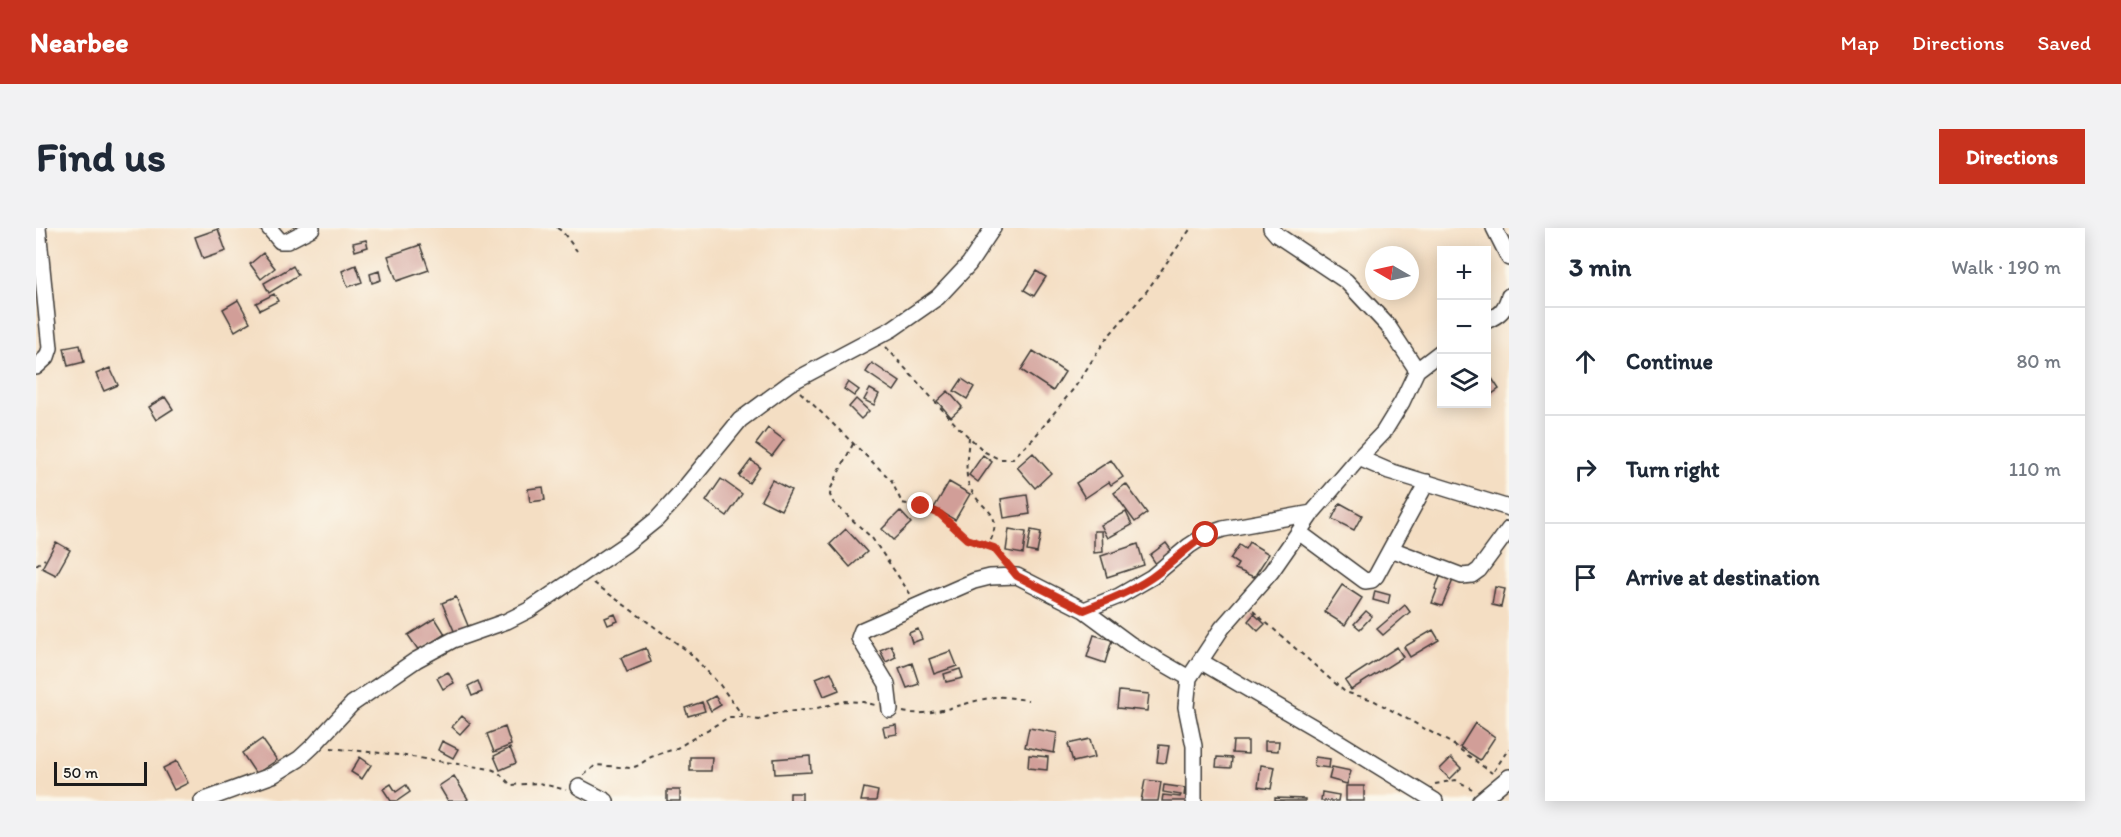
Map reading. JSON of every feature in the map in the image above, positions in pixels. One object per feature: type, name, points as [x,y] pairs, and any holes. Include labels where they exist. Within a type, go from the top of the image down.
[{"type":"street","points":[[36,367],[42,364],[50,348],[38,228]]},
{"type":"street","points":[[269,228],[280,241],[287,241],[312,228]]},
{"type":"street","points":[[202,801],[273,775],[299,759],[352,704],[416,660],[453,640],[529,610],[626,544],[657,519],[740,420],[790,383],[891,329],[938,297],[969,264],[993,228]]},
{"type":"street","points":[[1271,228],[1346,281],[1388,326],[1418,370]]},
{"type":"street","points":[[1494,228],[1509,258]]},
{"type":"street","points":[[1491,319],[1503,311],[1509,296]]},
{"type":"street","points":[[1194,801],[1194,746],[1186,707],[1189,678],[1222,628],[1271,572],[1312,513],[1383,433],[1418,370],[1438,354]]},
{"type":"street","points":[[1359,458],[1389,471],[1509,508]]},
{"type":"street","points":[[1300,533],[1365,580],[1372,580],[1427,482]]},
{"type":"street","points":[[1084,610],[1119,596],[1152,577],[1206,535],[1223,529],[1312,513]]},
{"type":"street","points":[[1391,549],[1462,576],[1472,575],[1479,570],[1509,529]]},
{"type":"street","points":[[890,710],[887,684],[861,641],[860,633],[867,627],[918,605],[974,581],[990,577],[1017,576],[1084,610],[1130,644],[1189,678]]},
{"type":"street","points":[[1200,661],[1435,801]]},
{"type":"street","points":[[1484,797],[1506,780]]},
{"type":"street","points":[[577,784],[606,801]]},
{"type":"path","points":[[557,228],[578,251]]},
{"type":"path","points":[[876,336],[985,452],[999,459],[1012,459],[1033,439],[1075,387],[1106,339],[1146,292],[1191,228]]},
{"type":"path","points":[[790,383],[891,480],[903,503],[935,511],[967,539],[994,548],[1017,576]]},
{"type":"path","points":[[969,437],[968,482],[972,491],[994,517],[996,526],[988,546]]},
{"type":"path","points":[[854,443],[831,488],[830,495],[833,502],[872,538],[918,605]]},
{"type":"path","points":[[36,565],[45,559]]},
{"type":"path","points":[[582,575],[688,652],[720,685],[744,717]]},
{"type":"path","points":[[1244,603],[1345,692],[1373,700],[1451,743],[1506,780]]},
{"type":"path","points":[[313,746],[399,755],[490,769],[498,772],[512,785],[577,784],[591,768],[602,764],[631,768],[637,766],[651,757],[677,748],[729,717],[759,720],[776,712],[813,709],[845,701],[862,702],[912,714],[946,710],[997,697],[1028,700]]},
{"type":"path","points":[[1411,786],[1456,780],[1484,797]]},
{"type":"building","points":[[218,229],[226,251],[203,259],[195,237]]},
{"type":"building","points":[[366,240],[368,247],[355,251],[353,243]]},
{"type":"building","points":[[420,245],[429,270],[397,281],[388,256]]},
{"type":"building","points":[[263,253],[275,268],[261,279],[250,264]]},
{"type":"building","points":[[356,265],[362,282],[348,287],[342,271]]},
{"type":"building","points":[[293,266],[298,275],[269,293],[264,283]]},
{"type":"building","points":[[379,271],[381,280],[372,283],[370,274]]},
{"type":"building","points":[[1036,271],[1046,277],[1034,296],[1024,290]]},
{"type":"building","points":[[274,294],[278,301],[260,310],[256,303]]},
{"type":"building","points":[[238,300],[250,322],[235,331],[223,309]]},
{"type":"building","points":[[80,345],[84,362],[68,366],[64,348]]},
{"type":"building","points":[[1033,351],[1065,372],[1053,391],[1021,370]]},
{"type":"building","points":[[872,363],[900,382],[894,391],[866,372]]},
{"type":"building","points":[[110,368],[118,385],[104,391],[96,374]]},
{"type":"building","points":[[1491,377],[1499,389],[1491,395]]},
{"type":"building","points":[[962,379],[974,387],[967,399],[954,391]]},
{"type":"building","points":[[848,382],[859,390],[854,396],[844,389]]},
{"type":"building","points":[[870,389],[879,394],[874,405],[864,400]]},
{"type":"building","points":[[948,391],[962,407],[951,417],[937,401]]},
{"type":"building","points":[[165,397],[173,409],[156,420],[148,407]]},
{"type":"building","points":[[856,399],[869,411],[861,419],[849,407]]},
{"type":"building","points":[[768,428],[784,440],[772,456],[756,444]]},
{"type":"building","points":[[1033,453],[1051,473],[1035,488],[1017,467]]},
{"type":"building","points":[[983,455],[992,462],[978,482],[969,475]]},
{"type":"building","points":[[751,460],[760,467],[749,483],[739,476]]},
{"type":"building","points":[[1111,460],[1123,477],[1111,485],[1109,482],[1085,498],[1076,483]]},
{"type":"building","points":[[721,479],[742,494],[727,516],[706,501]]},
{"type":"building","points":[[772,480],[791,490],[781,510],[761,500]]},
{"type":"building","points":[[949,482],[970,494],[955,520],[934,508]]},
{"type":"building","points":[[1126,484],[1147,513],[1135,522],[1114,493]]},
{"type":"building","points":[[543,487],[545,500],[530,502],[528,489]]},
{"type":"building","points":[[1027,495],[1030,514],[1004,518],[1001,499]]},
{"type":"building","points":[[1340,503],[1362,515],[1354,530],[1332,519]]},
{"type":"building","points":[[900,511],[911,523],[893,540],[882,529]]},
{"type":"building","points":[[1126,512],[1132,525],[1108,538],[1101,525]]},
{"type":"building","points":[[846,529],[867,552],[850,567],[830,544]]},
{"type":"building","points":[[1009,529],[1026,532],[1023,554],[1006,551]]},
{"type":"building","points":[[1031,530],[1041,532],[1037,553],[1027,551]]},
{"type":"building","points":[[1094,531],[1102,531],[1103,552],[1094,553]]},
{"type":"building","points":[[56,542],[70,550],[56,575],[42,568]]},
{"type":"building","points":[[1249,542],[1269,554],[1254,577],[1235,569],[1238,564],[1230,559],[1239,545],[1245,549]]},
{"type":"building","points":[[1166,543],[1175,555],[1158,567],[1150,555]]},
{"type":"building","points":[[1138,544],[1144,565],[1107,577],[1101,556]]},
{"type":"building","points":[[1441,575],[1453,580],[1442,606],[1432,603]]},
{"type":"building","points":[[1342,585],[1362,598],[1345,625],[1324,612]]},
{"type":"building","points":[[1495,587],[1505,589],[1501,607],[1492,605]]},
{"type":"building","points":[[1375,591],[1390,595],[1388,604],[1373,600]]},
{"type":"building","points":[[456,597],[469,628],[455,633],[442,603]]},
{"type":"building","points":[[1405,605],[1410,612],[1383,635],[1377,629]]},
{"type":"building","points":[[1366,611],[1372,616],[1360,629],[1354,624]]},
{"type":"building","points":[[615,614],[618,621],[608,625],[605,618]]},
{"type":"building","points":[[1254,614],[1265,624],[1258,631],[1248,621]]},
{"type":"building","points":[[435,618],[445,634],[419,651],[408,635]]},
{"type":"building","points":[[918,629],[922,639],[912,643],[909,633]]},
{"type":"building","points":[[1433,630],[1439,640],[1410,657],[1404,647]]},
{"type":"building","points":[[1094,635],[1112,640],[1105,663],[1087,657]]},
{"type":"building","points":[[891,645],[896,657],[886,662],[880,650]]},
{"type":"building","points":[[1397,647],[1403,657],[1351,690],[1345,681]]},
{"type":"building","points":[[646,648],[651,662],[627,672],[621,658]]},
{"type":"building","points":[[951,651],[957,666],[934,674],[929,659]]},
{"type":"building","points":[[912,663],[919,684],[907,688],[899,668]]},
{"type":"building","points":[[960,669],[963,678],[946,682],[944,674]]},
{"type":"building","points":[[448,672],[454,683],[443,689],[437,678]]},
{"type":"building","points":[[831,672],[839,690],[824,696],[816,678]]},
{"type":"building","points":[[478,681],[482,692],[472,696],[468,686]]},
{"type":"building","points":[[1119,691],[1149,694],[1147,711],[1117,708]]},
{"type":"building","points":[[715,696],[721,705],[711,711],[706,701]]},
{"type":"building","points":[[702,702],[705,711],[688,716],[685,708]]},
{"type":"building","points":[[462,716],[470,723],[460,734],[452,727]]},
{"type":"building","points":[[1475,723],[1495,737],[1480,760],[1460,747]]},
{"type":"building","points":[[896,725],[897,734],[885,736],[883,727]]},
{"type":"building","points":[[505,727],[511,745],[494,752],[487,734]]},
{"type":"building","points":[[1029,728],[1057,733],[1054,753],[1025,747]]},
{"type":"building","points":[[262,739],[277,760],[256,774],[242,753]]},
{"type":"building","points":[[1090,739],[1095,757],[1073,762],[1068,744]]},
{"type":"building","points":[[442,741],[458,749],[453,758],[438,750]]},
{"type":"building","points":[[1233,741],[1248,741],[1248,754],[1232,753]]},
{"type":"building","points":[[1265,741],[1279,741],[1278,751],[1265,750]]},
{"type":"building","points":[[1159,745],[1169,746],[1166,763],[1157,762]]},
{"type":"building","points":[[510,748],[516,763],[500,770],[494,756]]},
{"type":"building","points":[[1029,755],[1048,757],[1047,770],[1028,768]]},
{"type":"building","points":[[810,756],[811,772],[775,774],[774,759]]},
{"type":"building","points":[[360,757],[371,765],[362,779],[351,772]]},
{"type":"building","points":[[690,757],[712,757],[711,771],[690,771]]},
{"type":"building","points":[[1217,757],[1232,758],[1231,768],[1216,767]]},
{"type":"building","points":[[1315,757],[1330,759],[1329,768],[1314,766]]},
{"type":"building","points":[[1451,758],[1461,768],[1450,779],[1440,769]]},
{"type":"building","points":[[177,761],[188,783],[174,790],[163,768]]},
{"type":"building","points":[[1261,765],[1275,767],[1271,789],[1258,787]]},
{"type":"building","points":[[1332,767],[1351,771],[1347,784],[1329,779]]},
{"type":"building","points":[[454,776],[468,799],[465,801],[448,801],[439,786]]},
{"type":"building","points":[[1145,780],[1161,782],[1158,801],[1141,801]]},
{"type":"building","points":[[391,784],[396,792],[406,785],[410,792],[397,801],[391,801],[383,789]]},
{"type":"building","points":[[1164,785],[1185,788],[1184,795],[1192,796],[1191,801],[1162,801],[1163,795],[1180,797],[1181,795],[1163,792]]},
{"type":"building","points":[[1346,786],[1364,786],[1364,801],[1346,801]]},
{"type":"building","points":[[864,788],[878,791],[876,801],[861,801]]},
{"type":"building","points":[[667,790],[680,790],[680,801],[667,801]]},
{"type":"building","points":[[1322,792],[1339,795],[1338,801],[1321,801]]},
{"type":"building","points":[[790,793],[802,793],[802,801],[790,801]]},
{"type":"building","points":[[1275,798],[1305,799],[1305,801],[1275,801]]},
{"type":"route","points":[[921,506],[940,514],[967,539],[994,548],[1017,576],[1084,610],[1119,596],[1152,577],[1206,535]]}]
